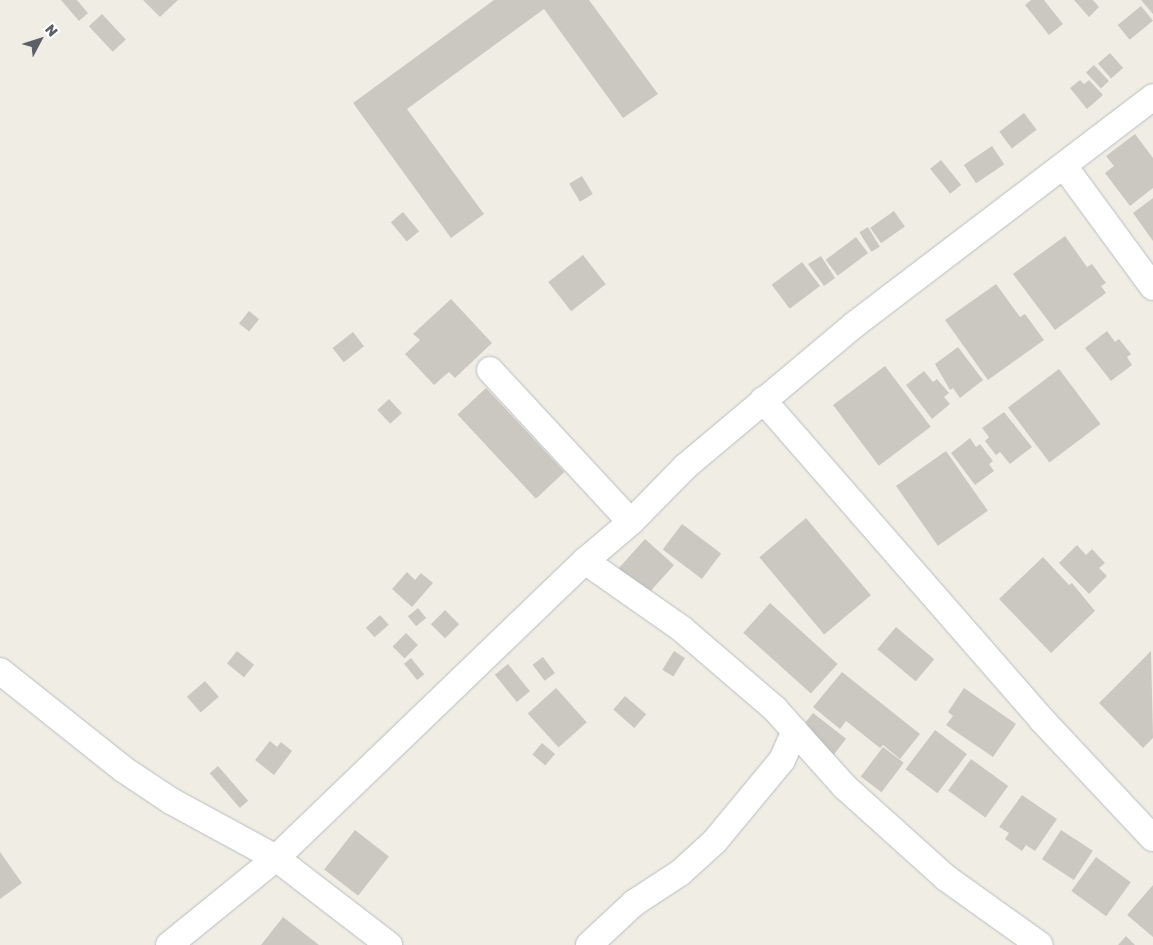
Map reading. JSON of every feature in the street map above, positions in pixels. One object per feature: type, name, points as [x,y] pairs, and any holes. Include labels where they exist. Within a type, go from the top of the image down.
[{"type":"street","points":[[169,945],[276,858],[586,561],[631,522],[686,466],[854,325],[1153,97]]},
{"type":"street","points":[[1064,166],[1153,287]]},
{"type":"street","points":[[490,370],[631,522]]},
{"type":"street","points":[[764,400],[1042,720],[1153,838]]},
{"type":"street","points":[[586,561],[682,629],[776,709],[846,787],[946,878],[1040,945]]},
{"type":"street","points":[[0,671],[123,769],[171,801],[276,858],[389,945]]},
{"type":"street","points":[[590,945],[634,903],[680,873],[715,841],[782,760],[795,731]]},
{"type":"building","points":[[61,0],[77,0],[88,13],[79,21]]},
{"type":"building","points":[[143,0],[178,0],[160,17]]},
{"type":"building","points":[[494,0],[589,0],[658,94],[623,118],[544,9],[407,109],[484,214],[451,238],[353,103]]},
{"type":"building","points":[[1031,0],[1044,0],[1063,24],[1049,35],[1025,5]]},
{"type":"building","points":[[1074,0],[1093,0],[1099,7],[1089,17]]},
{"type":"building","points":[[1141,0],[1153,0],[1153,14]]},
{"type":"building","points":[[1141,6],[1153,21],[1130,40],[1118,25]]},
{"type":"building","points":[[102,14],[126,40],[113,52],[89,26]]},
{"type":"building","points":[[1110,53],[1123,68],[1111,79],[1098,63]]},
{"type":"building","points":[[1094,65],[1109,81],[1101,89],[1086,73]]},
{"type":"building","points":[[1080,80],[1084,84],[1089,80],[1103,95],[1087,109],[1070,88]]},
{"type":"building","points":[[1024,113],[1037,130],[1012,148],[999,132]]},
{"type":"building","points":[[1135,134],[1153,158],[1153,188],[1130,206],[1105,173],[1114,166],[1106,156]]},
{"type":"building","points":[[992,146],[1004,164],[976,183],[964,165]]},
{"type":"building","points":[[941,160],[961,185],[950,194],[930,169]]},
{"type":"building","points":[[582,176],[593,194],[580,202],[569,184]]},
{"type":"building","points":[[1153,198],[1153,241],[1133,213]]},
{"type":"building","points":[[894,211],[905,227],[881,243],[870,228]]},
{"type":"building","points":[[403,212],[419,231],[407,241],[391,222]]},
{"type":"building","points":[[868,227],[880,247],[871,252],[859,232]]},
{"type":"building","points":[[1065,236],[1087,267],[1092,264],[1106,283],[1101,286],[1106,293],[1055,330],[1013,274]]},
{"type":"building","points":[[856,237],[868,253],[838,276],[826,260]]},
{"type":"building","points":[[583,255],[606,284],[571,311],[548,282]]},
{"type":"building","points":[[821,256],[835,278],[824,286],[808,264]]},
{"type":"building","points":[[802,262],[820,286],[790,309],[772,285]]},
{"type":"building","points":[[996,284],[1020,317],[1025,314],[1044,340],[988,380],[945,320]]},
{"type":"building","points":[[451,299],[492,343],[455,378],[449,372],[434,385],[405,354],[420,340],[413,334]]},
{"type":"building","points":[[249,311],[259,319],[249,332],[239,323]]},
{"type":"building","points":[[1107,331],[1115,342],[1119,339],[1131,354],[1127,357],[1132,365],[1111,381],[1085,348]]},
{"type":"building","points":[[353,332],[364,346],[344,362],[333,348]]},
{"type":"building","points":[[958,347],[983,380],[960,398],[953,388],[950,390],[935,364]]},
{"type":"building","points":[[885,366],[931,427],[879,466],[833,405]]},
{"type":"building","points":[[1059,369],[1101,424],[1049,463],[1008,408]]},
{"type":"building","points":[[924,371],[933,382],[937,379],[949,393],[944,397],[950,404],[932,419],[906,385]]},
{"type":"building","points":[[486,388],[564,472],[536,499],[457,415]]},
{"type":"building","points":[[389,399],[402,413],[390,424],[377,410]]},
{"type":"building","points":[[1004,412],[1032,447],[1010,464],[1000,452],[996,455],[985,441],[989,437],[982,428]]},
{"type":"building","points":[[970,438],[976,447],[980,444],[993,461],[989,464],[994,471],[975,485],[951,453]]},
{"type":"building","points":[[946,451],[988,511],[938,546],[896,486]]},
{"type":"building","points":[[806,518],[871,595],[824,635],[759,557]]},
{"type":"building","points":[[682,524],[721,553],[702,579],[663,550]]},
{"type":"building","points":[[645,539],[674,565],[647,596],[618,569]]},
{"type":"building","points":[[1077,545],[1086,555],[1092,549],[1105,563],[1099,568],[1107,576],[1089,594],[1059,563]]},
{"type":"building","points":[[1043,557],[1069,585],[1072,583],[1095,611],[1051,653],[999,599]]},
{"type":"building","points":[[407,572],[415,580],[421,573],[433,583],[412,607],[392,589]]},
{"type":"building","points":[[770,603],[838,664],[811,694],[743,633]]},
{"type":"building","points":[[418,608],[426,618],[416,626],[408,616]]},
{"type":"building","points":[[445,610],[459,624],[445,638],[431,624]]},
{"type":"building","points":[[380,615],[389,625],[375,637],[366,628]]},
{"type":"building","points":[[896,627],[934,659],[916,681],[877,649]]},
{"type":"building","points":[[406,633],[418,645],[405,658],[393,646]]},
{"type":"building","points":[[237,651],[254,665],[244,677],[227,663]]},
{"type":"building","points":[[674,651],[685,658],[673,677],[662,670]]},
{"type":"building","points":[[1151,651],[1153,738],[1143,748],[1099,703]]},
{"type":"building","points":[[543,657],[555,673],[545,681],[533,665]]},
{"type":"building","points":[[411,658],[424,674],[417,680],[404,664]]},
{"type":"building","points":[[508,664],[530,691],[517,702],[495,675]]},
{"type":"building","points":[[842,672],[920,734],[900,759],[883,745],[880,748],[846,721],[840,729],[813,707]]},
{"type":"building","points":[[205,681],[219,697],[201,713],[187,697]]},
{"type":"building","points":[[556,688],[587,722],[559,748],[528,713]]},
{"type":"building","points":[[964,688],[1016,724],[993,757],[946,725],[953,716],[948,712]]},
{"type":"building","points":[[625,696],[646,714],[634,728],[613,710]]},
{"type":"building","points":[[813,713],[846,739],[833,756],[799,730]]},
{"type":"building","points":[[935,730],[967,754],[937,793],[906,769]]},
{"type":"building","points":[[270,741],[277,747],[281,742],[292,751],[274,775],[255,760]]},
{"type":"building","points":[[542,743],[555,754],[545,765],[532,754]]},
{"type":"building","points":[[883,747],[904,763],[881,792],[861,777]]},
{"type":"building","points":[[971,759],[1008,786],[985,818],[948,791]]},
{"type":"building","points":[[218,766],[248,801],[240,808],[210,773]]},
{"type":"building","points":[[1022,795],[1057,819],[1035,851],[1026,845],[1022,851],[1005,839],[1009,833],[999,827]]},
{"type":"building","points":[[355,830],[389,856],[358,896],[324,869]]},
{"type":"building","points":[[1061,830],[1093,851],[1074,880],[1042,859]]},
{"type":"building","points":[[0,852],[22,883],[0,899]]},
{"type":"building","points":[[1096,857],[1131,882],[1106,916],[1071,891]]},
{"type":"building","points":[[1153,885],[1153,937],[1127,915]]},
{"type":"building","points":[[283,917],[319,945],[261,945]]},
{"type":"building","points":[[1126,936],[1135,945],[1118,945]]}]
